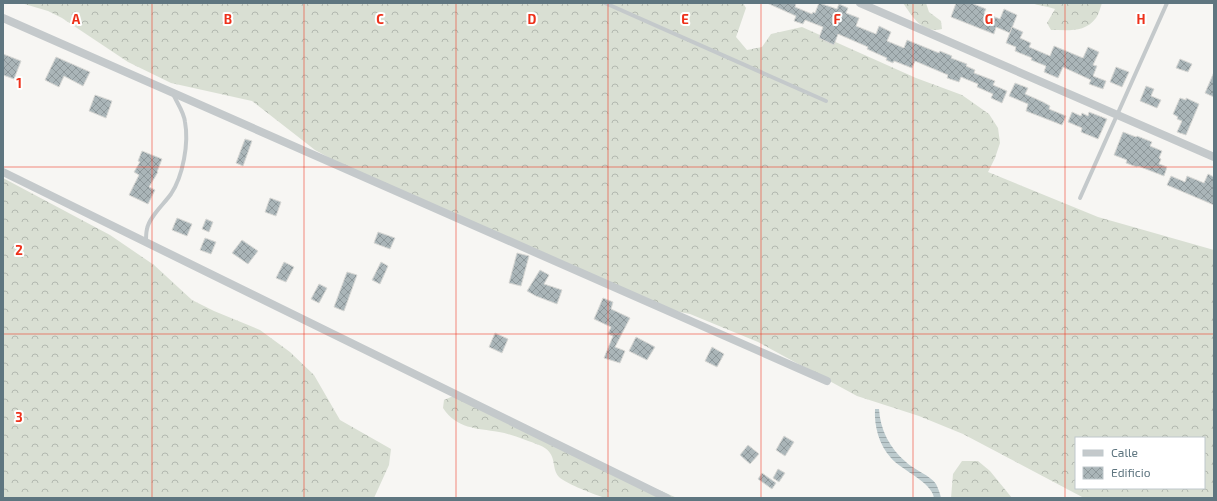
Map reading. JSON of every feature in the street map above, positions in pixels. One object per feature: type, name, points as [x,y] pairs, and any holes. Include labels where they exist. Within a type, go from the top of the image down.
[{"type":"street","points":[[860,3],[1214,157]]},
{"type":"street","points":[[3,18],[827,381]]},
{"type":"street","points":[[3,172],[667,498]]},
{"type":"lane","points":[[605,3],[826,101]]},
{"type":"lane","points":[[1080,198],[1167,3]]},
{"type":"lane","points":[[146,242],[147,229],[150,222],[172,193],[180,175],[186,151],[185,122],[172,92]]},
{"type":"green space","points":[[21,3],[743,3],[746,8],[736,37],[747,50],[762,47],[771,34],[802,27],[916,78],[962,95],[989,114],[998,128],[1000,143],[988,172],[1098,217],[1214,250],[1214,498],[1084,498],[963,434],[919,416],[857,396],[758,342],[690,314],[660,308],[344,166],[315,150],[252,101],[171,83],[128,62],[62,18],[48,11]]},
{"type":"green space","points":[[903,3],[926,3],[929,12],[941,21],[942,29],[935,30],[924,27],[914,19]]},
{"type":"green space","points":[[1031,3],[1102,3],[1099,13],[1092,23],[1087,26],[1076,30],[1051,30],[1047,23],[1055,9]]},
{"type":"green space","points":[[3,178],[110,235],[154,265],[192,300],[260,330],[290,352],[314,375],[340,420],[391,449],[389,465],[374,498],[3,498]]},
{"type":"green space","points":[[451,397],[459,397],[677,498],[609,498],[581,489],[559,477],[556,473],[552,456],[545,448],[514,436],[475,428],[461,424],[454,420],[443,408],[444,400]]},
{"type":"green space","points":[[962,461],[978,461],[990,471],[1012,498],[951,498],[953,474]]},
{"type":"shaded area","points":[[875,409],[879,409],[881,424],[895,451],[909,465],[934,481],[941,498],[934,498],[932,492],[922,481],[896,463],[887,453],[880,441],[876,429]]},
{"type":"building","points":[[767,3],[796,3],[795,7],[812,14],[813,12],[815,13],[819,3],[837,9],[839,4],[848,8],[846,13],[859,18],[856,26],[876,34],[879,26],[891,32],[887,41],[904,48],[907,40],[939,53],[940,51],[952,56],[951,58],[967,64],[966,66],[975,70],[974,73],[995,81],[993,85],[1007,91],[1002,103],[991,98],[993,94],[977,87],[978,84],[961,77],[959,82],[947,78],[948,75],[915,61],[912,68],[894,61],[893,63],[886,60],[887,58],[867,49],[868,47],[838,34],[834,45],[819,38],[823,27],[805,20],[803,24],[794,21],[796,16]]},
{"type":"building","points":[[956,3],[971,3],[986,9],[984,13],[1000,19],[1004,9],[1017,15],[1010,33],[996,27],[994,34],[951,17]]},
{"type":"building","points":[[1012,27],[1023,32],[1020,38],[1031,43],[1029,47],[1050,56],[1054,46],[1083,58],[1088,47],[1099,52],[1093,65],[1097,66],[1093,76],[1106,81],[1103,89],[1089,84],[1091,80],[1063,67],[1058,78],[1044,72],[1046,66],[1015,51],[1016,47],[1006,43]]},
{"type":"building","points":[[3,54],[21,61],[14,79],[3,75]]},
{"type":"building","points":[[56,57],[90,72],[83,86],[64,76],[59,87],[45,80]]},
{"type":"building","points":[[1180,59],[1192,64],[1188,72],[1176,68]]},
{"type":"building","points":[[1116,67],[1129,72],[1122,87],[1110,82]]},
{"type":"building","points":[[1214,72],[1214,97],[1205,93]]},
{"type":"building","points":[[1015,83],[1028,88],[1025,94],[1050,106],[1049,109],[1066,116],[1062,125],[1026,111],[1028,104],[1009,96]]},
{"type":"building","points":[[1146,86],[1154,89],[1151,96],[1161,100],[1157,108],[1140,101]]},
{"type":"building","points":[[95,95],[112,101],[106,118],[89,111]]},
{"type":"building","points":[[1180,98],[1186,100],[1186,98],[1199,104],[1186,135],[1177,132],[1182,121],[1177,119],[1178,117],[1173,114]]},
{"type":"building","points":[[1072,112],[1081,116],[1082,113],[1088,116],[1089,112],[1107,119],[1098,139],[1081,132],[1082,128],[1068,122]]},
{"type":"building","points":[[1123,132],[1152,142],[1150,146],[1162,151],[1159,158],[1161,159],[1159,164],[1167,167],[1164,176],[1126,163],[1127,160],[1114,155]]},
{"type":"building","points":[[245,139],[252,141],[243,166],[236,163]]},
{"type":"building","points":[[142,151],[162,159],[158,172],[149,187],[155,190],[148,204],[129,195],[139,175],[134,172],[140,162],[138,161]]},
{"type":"building","points":[[1208,174],[1214,177],[1214,205],[1167,185],[1171,176],[1185,182],[1187,176],[1204,183]]},
{"type":"building","points":[[270,198],[281,202],[276,216],[265,212]]},
{"type":"building","points":[[177,218],[192,224],[187,236],[172,230]]},
{"type":"building","points":[[206,219],[213,222],[209,232],[202,229]]},
{"type":"building","points":[[378,232],[395,238],[390,249],[374,243]]},
{"type":"building","points":[[205,238],[216,242],[211,254],[200,250]]},
{"type":"building","points":[[242,240],[258,251],[248,264],[232,253]]},
{"type":"building","points":[[517,253],[529,256],[521,286],[509,283]]},
{"type":"building","points":[[284,262],[294,267],[286,282],[276,278]]},
{"type":"building","points":[[381,262],[388,266],[380,284],[372,280]]},
{"type":"building","points":[[540,270],[549,275],[544,284],[562,290],[557,304],[527,291]]},
{"type":"building","points":[[347,272],[357,275],[344,311],[334,307]]},
{"type":"building","points":[[319,284],[327,288],[319,303],[311,299]]},
{"type":"building","points":[[603,298],[613,302],[611,309],[630,318],[615,347],[625,351],[620,363],[604,358],[613,336],[608,334],[611,327],[594,319]]},
{"type":"building","points":[[495,333],[508,339],[502,353],[489,347]]},
{"type":"building","points":[[636,337],[655,347],[647,360],[629,351]]},
{"type":"building","points":[[712,347],[724,354],[717,367],[705,361]]},
{"type":"building","points":[[784,436],[794,442],[785,456],[776,450]]},
{"type":"building","points":[[748,445],[759,454],[750,464],[740,455]]},
{"type":"building","points":[[778,469],[785,473],[779,482],[773,478]]},
{"type":"building","points":[[762,473],[776,483],[772,489],[758,479]]}]
